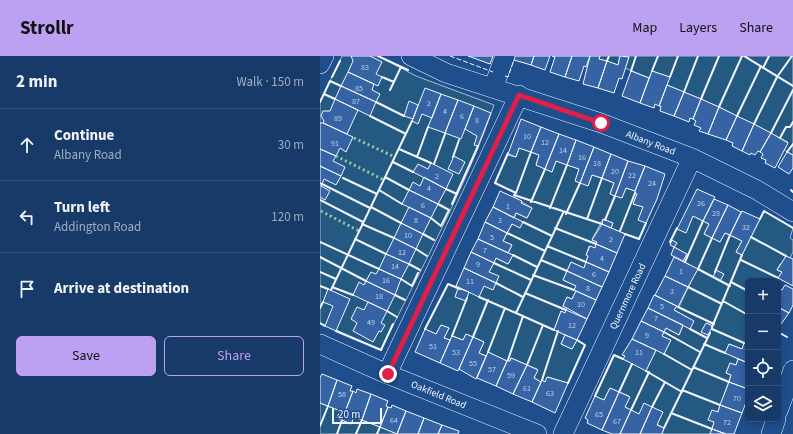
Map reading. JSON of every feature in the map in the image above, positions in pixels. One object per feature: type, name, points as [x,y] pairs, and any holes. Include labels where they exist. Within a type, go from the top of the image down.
[{"type":"street","points":[[320,64],[324,56]]},
{"type":"street","name":"Albany Road","points":[[411,56],[446,73],[519,95],[601,123],[692,158],[757,190],[793,212]]},
{"type":"street","points":[[493,88],[505,56]]},
{"type":"street","points":[[388,374],[519,95]]},
{"type":"street","name":"Quernmore Road","points":[[563,434],[692,158]]},
{"type":"street","name":"Oakfield Road","points":[[320,344],[388,374],[537,434]]},
{"type":"street","points":[[781,403],[793,370]]},
{"type":"street","points":[[771,434],[775,422]]},
{"type":"shaded area","points":[[342,56],[378,56],[416,76],[494,105],[470,168],[456,199],[381,350],[320,323],[320,102]]},
{"type":"shaded area","points":[[600,56],[620,56],[618,65],[599,59]]},
{"type":"shaded area","points":[[627,56],[793,56],[793,155],[784,150],[788,142],[719,107],[667,85],[669,77],[652,71],[649,78],[625,68],[629,57]]},
{"type":"shaded area","points":[[519,148],[539,155],[536,165],[552,172],[556,161],[579,169],[588,186],[592,175],[614,183],[610,193],[621,198],[626,188],[635,191],[637,194],[633,204],[643,207],[639,220],[646,223],[639,239],[611,228],[613,223],[603,219],[592,239],[597,242],[595,248],[589,246],[586,255],[588,256],[584,268],[571,262],[563,280],[576,286],[576,291],[572,299],[567,297],[563,306],[567,308],[565,313],[561,311],[554,330],[565,335],[561,344],[572,349],[577,340],[585,345],[568,383],[548,377],[545,382],[542,380],[541,382],[534,378],[537,369],[511,358],[510,361],[507,361],[488,352],[486,356],[479,353],[484,342],[466,334],[463,340],[453,336],[450,340],[444,338],[449,328],[441,325],[436,334],[425,329],[448,284],[469,292],[489,272],[496,258],[508,264],[513,255],[508,253],[512,245],[503,241],[512,224],[523,222],[514,218],[516,213],[527,218],[532,208],[514,197],[516,193],[495,183],[507,155],[516,157]]},
{"type":"shaded area","points":[[764,211],[793,228],[790,238],[793,240],[793,252],[790,258],[786,256],[782,264],[780,264],[777,270],[782,272],[779,278],[745,278],[745,344],[742,349],[729,344],[726,353],[738,359],[736,365],[730,363],[726,373],[731,375],[710,434],[662,434],[664,428],[625,407],[629,396],[610,388],[604,400],[595,396],[614,355],[646,370],[656,350],[664,354],[670,341],[662,336],[666,328],[679,335],[687,317],[674,310],[677,306],[679,307],[697,269],[683,261],[687,254],[674,247],[677,243],[671,240],[677,229],[686,232],[693,216],[709,224],[704,234],[720,242],[725,233],[742,241],[736,252],[742,255]]},
{"type":"shaded area","points":[[320,403],[340,411],[337,418],[351,424],[354,417],[398,434],[320,434]]},
{"type":"building","points":[[351,56],[370,56],[382,62],[376,74],[382,77],[378,86],[348,72],[353,61]]},
{"type":"building","points":[[468,56],[493,56],[490,64]]},
{"type":"building","points":[[515,56],[534,56],[531,65],[514,60]]},
{"type":"building","points":[[534,56],[550,56],[545,70],[531,65]]},
{"type":"building","points":[[552,56],[572,56],[565,77],[550,72],[555,57]]},
{"type":"building","points":[[572,56],[590,56],[586,67],[584,66],[579,81],[565,77]]},
{"type":"building","points":[[590,56],[600,56],[599,59],[607,61],[598,88],[583,84]]},
{"type":"building","points":[[620,56],[629,57],[622,79],[619,78],[614,93],[598,88],[607,61],[618,65]]},
{"type":"building","points":[[631,71],[649,78],[640,103],[622,96]]},
{"type":"building","points":[[652,71],[670,77],[659,106],[655,104],[654,108],[640,103]]},
{"type":"building","points":[[348,72],[374,84],[372,90],[380,94],[376,102],[341,86]]},
{"type":"building","points":[[667,85],[684,92],[674,116],[660,111],[661,106],[659,106]]},
{"type":"building","points":[[341,86],[376,102],[370,116],[335,99]]},
{"type":"building","points":[[425,88],[441,94],[432,118],[422,114],[418,124],[412,121]]},
{"type":"building","points":[[684,92],[701,99],[693,119],[690,118],[689,122],[674,116]]},
{"type":"building","points":[[441,94],[458,100],[445,133],[428,127]]},
{"type":"building","points":[[335,99],[358,110],[347,134],[323,123],[324,121],[321,116],[323,111],[330,111]]},
{"type":"building","points":[[701,99],[719,107],[708,134],[699,131],[701,128],[694,125],[696,121],[693,119]]},
{"type":"building","points":[[458,100],[474,106],[461,139],[445,133]]},
{"type":"building","points":[[409,101],[418,105],[413,119],[404,116]]},
{"type":"building","points":[[474,106],[491,113],[478,146],[474,145],[477,136],[465,129]]},
{"type":"building","points":[[719,107],[737,116],[726,140],[708,134]]},
{"type":"building","points":[[737,116],[754,124],[742,151],[732,146],[733,143],[726,140]]},
{"type":"building","points":[[521,119],[541,127],[531,152],[519,148],[516,157],[508,154]]},
{"type":"building","points":[[320,123],[353,137],[346,152],[340,148],[336,156],[320,149]]},
{"type":"building","points":[[754,124],[771,133],[760,152],[758,151],[755,155],[751,153],[750,155],[742,151]]},
{"type":"building","points":[[541,127],[559,134],[545,169],[536,165],[539,155],[531,152]]},
{"type":"building","points":[[771,133],[788,143],[775,168],[765,163],[766,160],[761,158],[763,154],[760,152]]},
{"type":"building","points":[[559,134],[576,140],[567,165],[556,161],[552,172],[545,169]]},
{"type":"building","points":[[576,140],[594,147],[580,183],[575,181],[579,169],[567,165]]},
{"type":"building","points":[[594,147],[611,154],[602,178],[592,175],[588,186],[580,183]]},
{"type":"building","points":[[320,149],[336,156],[333,161],[345,167],[341,176],[320,166]]},
{"type":"building","points":[[787,152],[793,155],[793,168],[789,174],[778,167]]},
{"type":"building","points":[[611,154],[628,161],[615,196],[610,194],[614,183],[602,178]]},
{"type":"building","points":[[454,156],[465,162],[459,174],[448,169]]},
{"type":"building","points":[[628,161],[645,166],[635,191],[626,188],[622,198],[615,196]]},
{"type":"building","points":[[431,163],[453,174],[446,189],[413,172],[418,164],[428,169]]},
{"type":"building","points":[[320,166],[341,176],[336,185],[324,179],[322,184],[320,183]]},
{"type":"building","points":[[645,166],[665,174],[657,199],[646,223],[638,220],[643,207],[633,204],[637,194],[635,191]]},
{"type":"building","points":[[424,177],[446,189],[438,204],[409,190],[413,182],[420,186]]},
{"type":"building","points":[[320,183],[322,184],[321,186],[330,191],[325,200],[320,197]]},
{"type":"building","points":[[697,189],[715,197],[703,221],[693,216],[686,233],[677,229]]},
{"type":"building","points":[[409,190],[438,204],[431,218],[402,204]]},
{"type":"building","points":[[500,191],[522,201],[521,203],[532,208],[527,218],[516,213],[514,218],[493,207]]},
{"type":"building","points":[[714,199],[728,205],[712,238],[704,234],[709,224],[703,221]]},
{"type":"building","points":[[728,205],[741,212],[730,235],[725,233],[720,242],[712,238]]},
{"type":"building","points":[[409,207],[431,218],[423,234],[401,223]]},
{"type":"building","points":[[493,207],[523,222],[520,228],[512,224],[507,233],[485,222]]},
{"type":"building","points":[[742,211],[760,219],[742,255],[736,252],[742,241],[730,235]]},
{"type":"building","points":[[603,219],[613,223],[611,228],[602,224]]},
{"type":"building","points":[[485,222],[507,233],[503,241],[512,245],[508,253],[478,239]]},
{"type":"building","points":[[401,223],[423,234],[416,249],[394,238]]},
{"type":"building","points":[[602,224],[625,234],[617,253],[596,244],[597,242],[592,240]]},
{"type":"building","points":[[394,238],[416,249],[409,264],[386,254]]},
{"type":"building","points":[[478,239],[513,255],[508,264],[496,258],[494,263],[471,252]]},
{"type":"building","points":[[672,240],[677,243],[674,247],[670,245]]},
{"type":"building","points":[[596,244],[617,253],[609,272],[586,262],[588,256],[586,255],[590,246],[595,248]]},
{"type":"building","points":[[674,247],[687,254],[683,261],[671,255]]},
{"type":"building","points":[[471,252],[494,263],[489,272],[499,276],[496,283],[464,268]]},
{"type":"building","points":[[386,254],[409,264],[401,279],[379,269]]},
{"type":"building","points":[[786,256],[793,259],[793,286],[781,280],[781,278],[778,278],[782,272],[777,270]]},
{"type":"building","points":[[674,257],[698,269],[688,287],[665,276]]},
{"type":"building","points":[[571,262],[584,268],[586,262],[609,272],[602,287],[567,271]]},
{"type":"building","points":[[464,268],[496,283],[493,290],[484,286],[479,297],[456,286]]},
{"type":"building","points":[[379,269],[401,279],[395,295],[366,281],[371,272],[376,274]]},
{"type":"building","points":[[716,270],[724,274],[720,281],[713,277]]},
{"type":"building","points":[[567,271],[602,287],[596,300],[574,290],[576,286],[563,280]]},
{"type":"building","points":[[665,276],[688,287],[678,307],[655,295]]},
{"type":"building","points":[[366,281],[395,295],[387,311],[353,295],[359,282],[364,285]]},
{"type":"building","points":[[785,285],[793,289],[793,305],[789,313],[781,309],[782,290]]},
{"type":"building","points":[[458,288],[469,292],[466,301],[455,297]]},
{"type":"building","points":[[328,289],[350,299],[336,331],[325,326],[333,306],[323,302]]},
{"type":"building","points":[[576,291],[596,300],[587,319],[563,306],[567,297],[572,299]]},
{"type":"building","points":[[654,295],[677,306],[674,310],[694,321],[690,329],[648,308]]},
{"type":"building","points":[[368,302],[387,311],[381,323],[385,325],[381,332],[379,331],[373,342],[353,331],[357,323],[351,319],[357,307],[364,310]]},
{"type":"building","points":[[648,308],[683,325],[679,335],[666,328],[664,332],[641,321]]},
{"type":"building","points":[[781,309],[789,313],[781,324]]},
{"type":"building","points":[[566,310],[587,319],[577,340],[554,330],[561,311],[565,313]]},
{"type":"building","points":[[641,321],[664,332],[662,336],[671,340],[664,354],[632,339]]},
{"type":"building","points":[[706,323],[713,326],[708,335],[701,332]]},
{"type":"building","points":[[441,325],[449,328],[444,338],[450,340],[440,363],[415,352],[425,329],[436,334]]},
{"type":"building","points":[[466,334],[473,337],[458,371],[440,363],[452,336],[463,340]]},
{"type":"building","points":[[565,335],[577,340],[572,349],[561,344]]},
{"type":"building","points":[[473,337],[484,342],[479,353],[486,356],[476,379],[459,369]]},
{"type":"building","points":[[632,339],[656,350],[646,371],[623,359],[625,356],[622,355]]},
{"type":"building","points":[[744,343],[745,362],[725,353],[729,344],[742,349]]},
{"type":"building","points":[[488,352],[507,361],[496,386],[477,378]]},
{"type":"building","points":[[511,358],[527,365],[513,394],[496,386],[507,361],[510,361]]},
{"type":"building","points":[[738,359],[745,362],[745,388],[729,382],[731,375],[726,373],[730,363],[736,365]]},
{"type":"building","points":[[527,365],[538,370],[534,378],[541,382],[532,402],[513,394]]},
{"type":"building","points":[[322,374],[337,380],[328,406],[320,403],[320,378]]},
{"type":"building","points":[[547,377],[568,383],[555,413],[532,402],[542,380],[545,382]]},
{"type":"building","points":[[337,380],[352,386],[350,391],[353,391],[342,420],[337,418],[340,411],[328,406]]},
{"type":"building","points":[[729,382],[745,388],[745,405],[742,413],[720,405]]},
{"type":"building","points":[[610,388],[619,392],[602,430],[587,423],[588,420],[585,418],[595,396],[604,400]]},
{"type":"building","points":[[357,389],[371,394],[362,420],[354,417],[351,424],[342,420],[353,391],[356,393]]},
{"type":"building","points":[[619,392],[630,397],[625,407],[631,410],[620,434],[612,434],[602,430]]},
{"type":"building","points":[[371,394],[388,401],[386,406],[388,407],[380,427],[362,420]]},
{"type":"building","points":[[644,403],[652,407],[640,434],[620,434],[631,410],[639,414]]},
{"type":"building","points":[[392,405],[406,411],[397,434],[380,427],[388,407],[391,408]]},
{"type":"building","points":[[720,405],[742,413],[734,434],[726,434],[712,429],[714,422],[708,420],[712,410],[718,412]]},
{"type":"building","points":[[652,407],[663,412],[657,425],[664,428],[662,434],[640,434]]},
{"type":"building","points":[[406,411],[424,418],[418,434],[397,434]]},
{"type":"building","points":[[424,418],[442,425],[438,434],[418,434]]},
{"type":"building","points":[[442,425],[459,431],[458,434],[438,434]]},
{"type":"building","points":[[712,429],[726,434],[710,434]]},
{"type":"hedge","points":[[354,138],[395,157]]},
{"type":"hedge","points":[[336,156],[384,180]]},
{"type":"hedge","points":[[321,211],[359,231]]},
{"type":"fence","points":[[450,56],[493,72]]},
{"type":"fence","points":[[505,76],[508,77],[514,60]]},
{"type":"wall","points":[[378,56],[408,70]]},
{"type":"wall","points":[[607,61],[609,56]]},
{"type":"wall","points":[[631,71],[636,56]]},
{"type":"wall","points":[[652,71],[658,56]]},
{"type":"wall","points":[[670,77],[678,56]]},
{"type":"wall","points":[[684,92],[698,56]]},
{"type":"wall","points":[[701,99],[719,56]]},
{"type":"wall","points":[[719,107],[742,56]]},
{"type":"wall","points":[[744,56],[793,86]]},
{"type":"wall","points":[[763,68],[769,56]]},
{"type":"wall","points":[[754,124],[777,77],[792,56]]},
{"type":"wall","points":[[332,77],[340,61]]},
{"type":"wall","points":[[737,116],[761,66]]},
{"type":"wall","points":[[390,90],[401,67]]},
{"type":"wall","points":[[382,77],[394,82]]},
{"type":"wall","points":[[320,102],[330,81],[341,86]]},
{"type":"wall","points":[[771,133],[793,90]]},
{"type":"wall","points":[[324,94],[335,99]]},
{"type":"wall","points":[[376,102],[404,116]]},
{"type":"wall","points":[[370,116],[406,134]]},
{"type":"wall","points":[[331,290],[412,121]]},
{"type":"wall","points":[[780,138],[786,127],[790,127],[793,122]]},
{"type":"wall","points":[[417,157],[428,127]]},
{"type":"wall","points":[[434,164],[445,134]]},
{"type":"wall","points":[[453,157],[459,140]]},
{"type":"wall","points":[[787,152],[793,144]]},
{"type":"wall","points":[[452,204],[478,146]]},
{"type":"wall","points":[[399,149],[431,163]]},
{"type":"wall","points":[[516,193],[531,152]]},
{"type":"wall","points":[[508,153],[495,183],[516,193],[514,195]]},
{"type":"wall","points":[[393,162],[413,172]]},
{"type":"wall","points":[[550,208],[567,165]]},
{"type":"wall","points":[[531,202],[545,169]]},
{"type":"wall","points":[[385,177],[409,190]]},
{"type":"wall","points":[[343,178],[377,194]]},
{"type":"wall","points":[[587,219],[602,178]]},
{"type":"wall","points":[[566,214],[580,183]]},
{"type":"wall","points":[[322,184],[370,208]]},
{"type":"wall","points":[[446,189],[457,194]]},
{"type":"wall","points":[[379,190],[402,204]]},
{"type":"wall","points":[[620,231],[635,193]]},
{"type":"wall","points":[[514,195],[602,224]]},
{"type":"wall","points":[[605,220],[615,196]]},
{"type":"wall","points":[[320,200],[363,222]]},
{"type":"wall","points":[[431,218],[441,226],[449,210],[438,204]]},
{"type":"wall","points":[[371,207],[401,223]]},
{"type":"wall","points":[[760,219],[764,211],[793,228]]},
{"type":"wall","points":[[554,330],[516,313],[563,213]]},
{"type":"wall","points":[[685,262],[703,221]]},
{"type":"wall","points":[[523,222],[552,236]]},
{"type":"wall","points":[[625,234],[639,239],[646,223]]},
{"type":"wall","points":[[362,224],[394,238]]},
{"type":"wall","points":[[555,228],[596,244]]},
{"type":"wall","points":[[670,242],[677,228]]},
{"type":"wall","points":[[507,233],[545,251]]},
{"type":"wall","points":[[423,234],[434,240]]},
{"type":"wall","points":[[715,272],[730,235]]},
{"type":"wall","points":[[751,237],[786,256]]},
{"type":"wall","points":[[712,238],[698,269],[730,286]]},
{"type":"wall","points":[[355,239],[386,254]]},
{"type":"wall","points":[[320,242],[379,269]]},
{"type":"wall","points":[[547,246],[586,262]]},
{"type":"wall","points":[[416,249],[427,256]]},
{"type":"wall","points":[[513,255],[537,267]]},
{"type":"wall","points":[[712,327],[742,255]]},
{"type":"wall","points":[[320,257],[366,281]]},
{"type":"wall","points":[[541,260],[567,271]]},
{"type":"wall","points":[[741,260],[778,278]]},
{"type":"wall","points":[[494,263],[531,280]]},
{"type":"wall","points":[[409,264],[420,270]]},
{"type":"wall","points":[[320,272],[336,279]]},
{"type":"wall","points":[[401,279],[412,286],[418,273]]},
{"type":"wall","points":[[533,275],[574,290]]},
{"type":"wall","points":[[731,282],[745,289]]},
{"type":"wall","points":[[496,283],[523,297]]},
{"type":"wall","points":[[425,329],[448,284],[460,289]]},
{"type":"wall","points":[[320,286],[328,289]]},
{"type":"wall","points":[[332,287],[353,295]]},
{"type":"wall","points":[[688,287],[722,304]]},
{"type":"wall","points":[[525,293],[566,310]]},
{"type":"wall","points":[[395,295],[405,300]]},
{"type":"wall","points":[[479,297],[516,313]]},
{"type":"wall","points":[[452,336],[467,298]]},
{"type":"wall","points":[[473,337],[488,300]]},
{"type":"wall","points":[[723,301],[746,314]]},
{"type":"wall","points":[[320,308],[323,302]]},
{"type":"wall","points":[[678,307],[714,324]]},
{"type":"wall","points":[[488,352],[505,308]]},
{"type":"wall","points":[[387,311],[397,317]]},
{"type":"wall","points":[[508,360],[523,316]]},
{"type":"wall","points":[[320,323],[325,326]]},
{"type":"wall","points":[[336,331],[381,350],[393,324]]},
{"type":"wall","points":[[527,365],[543,325]]},
{"type":"wall","points":[[690,329],[707,338]]},
{"type":"wall","points":[[712,329],[744,343]]},
{"type":"wall","points":[[542,380],[558,331]]},
{"type":"wall","points":[[664,332],[700,352]]},
{"type":"wall","points":[[664,428],[710,333]]},
{"type":"wall","points":[[781,334],[787,337]]},
{"type":"wall","points":[[568,383],[585,345],[577,340]]},
{"type":"wall","points":[[704,344],[725,353]]},
{"type":"wall","points":[[664,354],[692,370]]},
{"type":"wall","points":[[595,396],[614,355],[623,359]]},
{"type":"wall","points":[[619,392],[632,364]]},
{"type":"wall","points":[[693,367],[729,382]]},
{"type":"wall","points":[[646,371],[682,392]]},
{"type":"wall","points":[[631,410],[649,372]]},
{"type":"wall","points":[[652,407],[665,382]]},
{"type":"wall","points":[[682,390],[720,405]]},
{"type":"wall","points":[[320,426],[328,406]]},
{"type":"wall","points":[[671,413],[712,429]]},
{"type":"wall","points":[[337,434],[342,420]]},
{"type":"wall","points":[[356,434],[362,420]]},
{"type":"wall","points":[[377,434],[380,427]]},
{"type":"route","points":[[388,374],[519,95],[601,123]]}]
